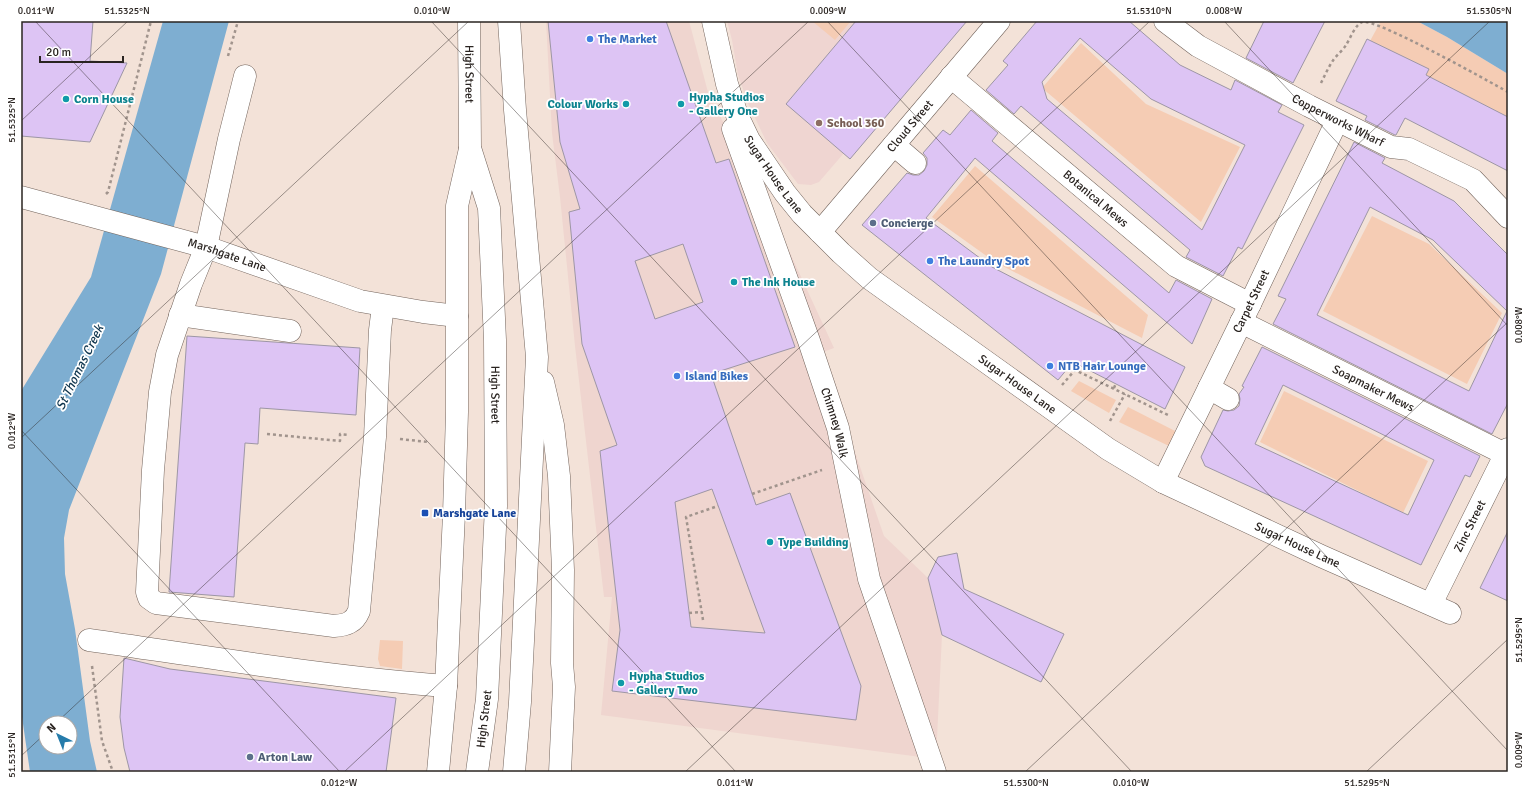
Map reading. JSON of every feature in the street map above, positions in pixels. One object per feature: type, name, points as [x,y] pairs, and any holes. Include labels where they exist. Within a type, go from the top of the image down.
[{"type":"street","name":"High Street","points":[[468,21],[470,148],[489,208],[495,348],[495,514],[487,698],[477,772]]},
{"type":"street","points":[[509,21],[515,110],[537,357],[520,702],[514,772]]},
{"type":"street","name":"Sugar House Lane","points":[[712,21],[727,84],[737,115],[748,140],[785,193],[820,232],[869,278],[903,304],[1108,449],[1169,489],[1450,613]]},
{"type":"street","name":"Cloud Street","points":[[820,232],[999,21]]},
{"type":"street","name":"Copperworks Wharf","points":[[1165,21],[1198,46],[1337,121],[1391,146],[1410,150],[1473,180],[1508,217]]},
{"type":"street","points":[[245,76],[229,139],[206,247],[180,315],[167,355],[160,392],[153,470],[147,592],[149,598],[156,603],[334,626],[346,625],[355,619],[359,612],[375,437],[380,330],[383,306]]},
{"type":"street","name":"Botanical Mews","points":[[951,77],[1176,266],[1246,313]]},
{"type":"street","name":"Chimney Walk","points":[[727,84],[720,86],[737,142],[815,359],[838,428],[869,579],[935,772]]},
{"type":"street","name":"Carpet Street","points":[[1169,489],[1209,388],[1337,121]]},
{"type":"street","points":[[894,145],[916,162]]},
{"type":"street","points":[[438,772],[446,686],[454,514],[457,412],[457,206],[470,148]]},
{"type":"street","name":"Marshgate Lane","points":[[21,197],[206,247],[360,302],[457,316]]},
{"type":"street","name":"Soapmaker Mews","points":[[1246,313],[1507,451]]},
{"type":"street","points":[[180,315],[290,332]]},
{"type":"street","points":[[537,357],[553,425],[559,476],[563,570],[562,664],[564,687],[560,772]]},
{"type":"street","points":[[1209,388],[1228,398]]},
{"type":"street","name":"Zinc Street","points":[[1431,604],[1507,451]]},
{"type":"street","points":[[89,640],[304,670],[446,686]]},
{"type":"path","points":[[86,215],[108,192],[151,21]]},
{"type":"path","points":[[1309,106],[1334,59],[1345,46],[1361,22],[1378,26],[1442,56],[1508,92]]},
{"type":"path","points":[[1060,388],[1075,370],[1159,410]]},
{"type":"path","points":[[1114,388],[1116,384]]},
{"type":"path","points":[[1114,415],[1125,394]]},
{"type":"path","points":[[267,434],[340,440],[340,434],[354,435]]},
{"type":"path","points":[[416,441],[428,442]]},
{"type":"path","points":[[752,494],[845,461]]},
{"type":"path","points":[[703,620],[686,517],[718,506]]},
{"type":"path","points":[[690,613],[702,612]]},
{"type":"path","points":[[89,640],[102,741],[113,772]]},
{"type":"shaded area","points":[[546,21],[689,21],[709,96],[765,199],[834,348],[823,352],[849,435],[884,536],[928,578],[942,635],[936,759],[601,715],[612,597],[604,597],[575,346],[552,133]]},
{"type":"shaded area","name":"School 360","points":[[727,21],[967,21],[850,159],[844,153],[819,182],[811,185],[798,184],[767,143],[748,103],[738,75]]},
{"type":"shaded area","points":[[812,21],[851,21],[835,40]]},
{"type":"shaded area","points":[[1381,21],[1417,21],[1447,37],[1508,74],[1508,117],[1426,75],[1429,70],[1370,41]]},
{"type":"shaded area","points":[[1081,43],[1146,104],[1240,147],[1201,222],[1042,88]]},
{"type":"shaded area","points":[[975,166],[1148,315],[1142,338],[995,262],[932,217]]},
{"type":"shaded area","points":[[1372,216],[1429,244],[1502,313],[1467,384],[1323,311]]},
{"type":"shaded area","points":[[1079,381],[1116,400],[1109,413],[1071,391]]},
{"type":"shaded area","points":[[1284,391],[1428,461],[1403,513],[1260,442]]},
{"type":"shaded area","points":[[1128,407],[1179,433],[1171,447],[1119,422]]},
{"type":"shaded area","points":[[380,640],[403,641],[402,669],[380,666],[378,659]]},
{"type":"water","name":"St Thomas Creek","points":[[163,21],[229,21],[161,274],[69,510],[64,538],[65,574],[75,629],[90,741],[97,772],[30,772],[21,710],[21,391],[91,277]]},
{"type":"water","points":[[1417,21],[1508,21],[1508,74],[1447,37]]},
{"type":"building","name":"Corn House","points":[[21,21],[93,21],[90,61],[127,63],[90,142],[21,136]]},
{"type":"building","points":[[548,21],[666,21],[716,163],[729,159],[795,347],[711,374],[756,505],[790,493],[861,686],[856,720],[612,691],[620,630],[600,451],[617,445],[582,344],[569,212],[580,209],[560,142]],"holes":[[[683,244],[703,302],[655,319],[635,261]],[[712,489],[765,633],[691,627],[675,502]]]},
{"type":"building","points":[[856,21],[967,21],[850,159],[786,104]]},
{"type":"building","points":[[1037,21],[1129,21],[1180,65],[1231,90],[1235,80],[1282,105],[1278,112],[1304,125],[1242,249],[1238,247],[1223,276],[1186,257],[1190,250],[1021,106],[1014,114],[986,90],[1008,65],[1003,61]],"holes":[[[1080,38],[1151,99],[1245,145],[1202,230],[1047,99],[1042,82]]]},
{"type":"building","points":[[1264,21],[1325,21],[1293,83],[1246,58]]},
{"type":"building","points":[[1367,39],[1429,69],[1426,75],[1508,117],[1508,171],[1405,118],[1395,135],[1365,120],[1367,116],[1336,101]]},
{"type":"building","points":[[971,110],[998,133],[992,141],[1169,293],[1176,280],[1212,299],[1192,344],[975,158],[926,218],[992,267],[1185,367],[1165,409],[1073,362],[1058,380],[862,225],[907,173],[919,175],[924,171],[927,165],[927,158],[923,153],[943,130],[950,135]]},
{"type":"building","points":[[1354,142],[1385,158],[1382,163],[1454,201],[1508,255],[1508,403],[1492,434],[1273,324],[1286,299],[1278,296]],"holes":[[[1370,207],[1433,240],[1507,311],[1469,391],[1317,315]]]},
{"type":"building","points":[[187,336],[360,348],[356,415],[260,408],[258,444],[245,443],[234,597],[169,592]]},
{"type":"building","points":[[1262,347],[1480,456],[1470,477],[1465,475],[1421,565],[1205,466],[1201,457],[1223,410],[1234,410],[1239,406],[1239,394],[1244,387],[1242,386]],"holes":[[[1283,385],[1434,460],[1408,515],[1255,444]]]},
{"type":"building","points":[[1508,531],[1508,601],[1480,588]]},
{"type":"building","points":[[957,553],[964,589],[1064,634],[1041,682],[942,635],[928,578],[938,557]]},
{"type":"building","points":[[124,658],[170,669],[396,698],[386,772],[130,772],[124,748],[120,717]]},
{"type":"place","name":"The Market","points":[[590,39]]},
{"type":"place","name":"Corn House","points":[[66,99]]},
{"type":"place","name":"Colour Works","points":[[626,104]]},
{"type":"place","name":"Hypha Studios - Gallery One","points":[[681,104]]},
{"type":"place","name":"School 360","points":[[819,123]]},
{"type":"place","name":"Concierge","points":[[873,223]]},
{"type":"place","name":"The Laundry Spot","points":[[930,261]]},
{"type":"place","name":"The Ink House","points":[[734,282]]},
{"type":"place","name":"NTB Hair Lounge","points":[[1050,366]]},
{"type":"place","name":"Island Bikes","points":[[677,376]]},
{"type":"place","name":"Marshgate Lane","points":[[425,513]]},
{"type":"place","name":"Type Building","points":[[770,542]]},
{"type":"place","name":"Hypha Studios - Gallery Two","points":[[621,683]]},
{"type":"place","name":"Arton Law","points":[[250,757]]}]
